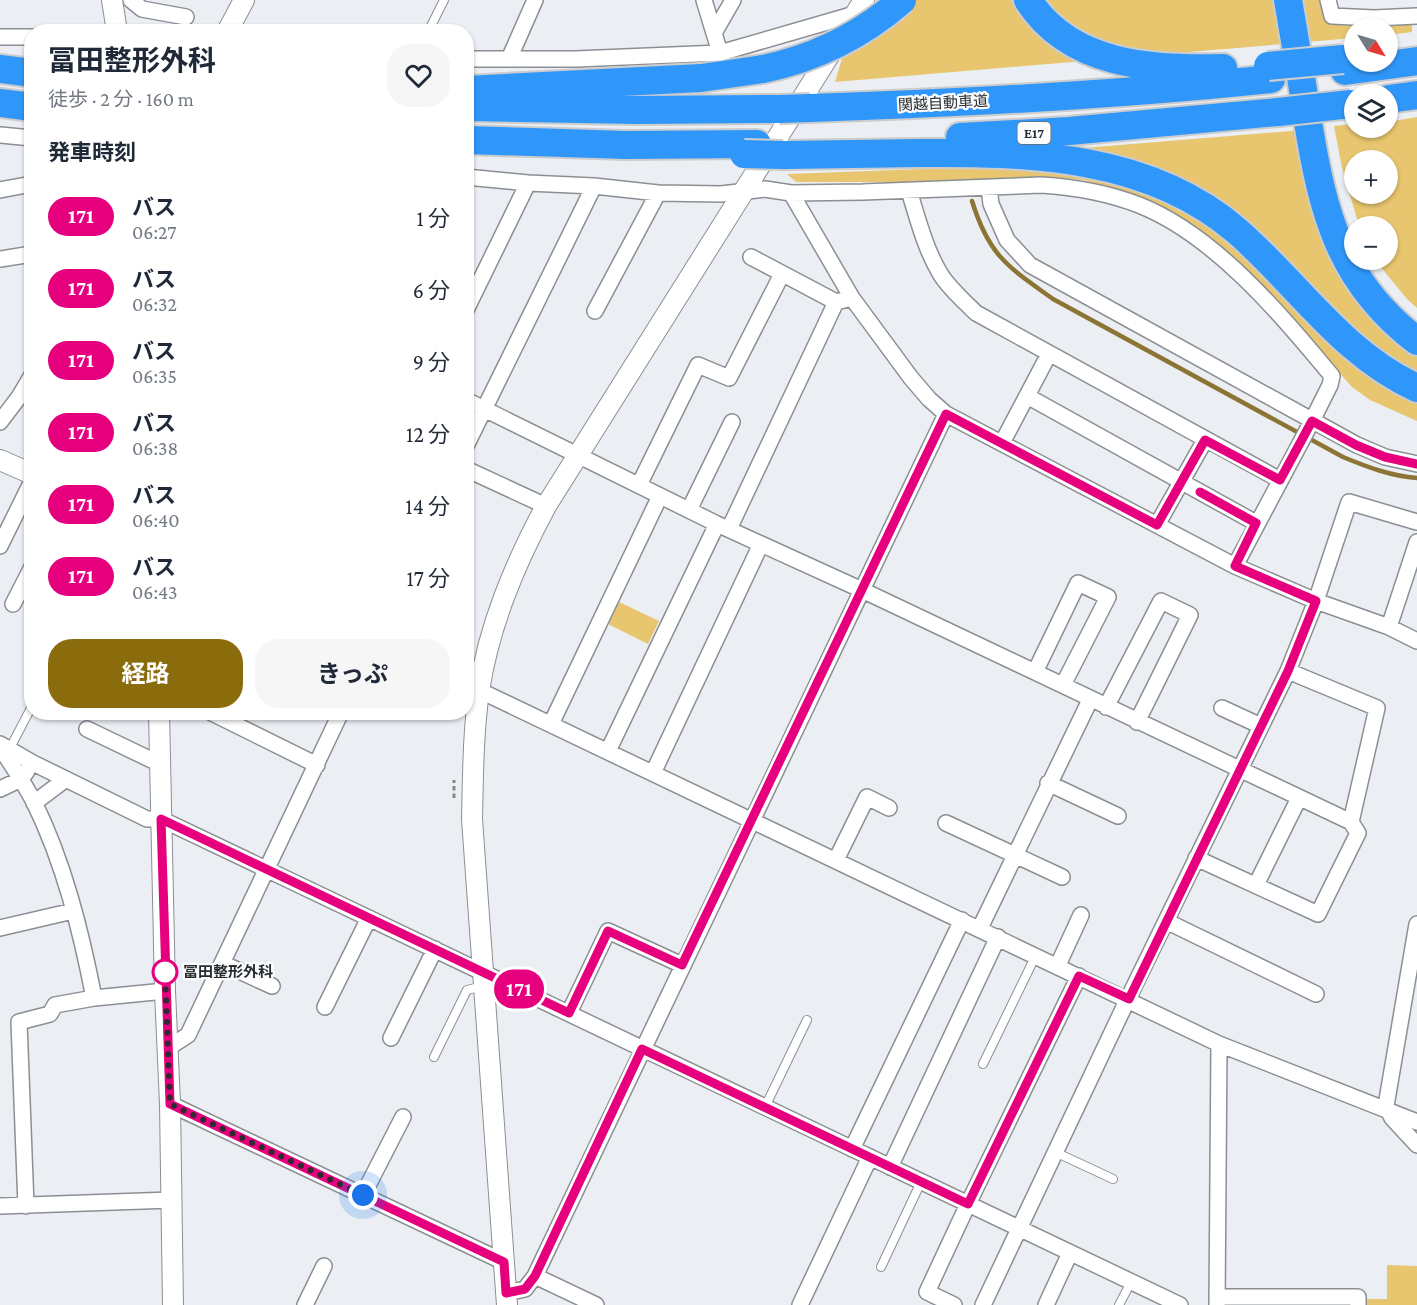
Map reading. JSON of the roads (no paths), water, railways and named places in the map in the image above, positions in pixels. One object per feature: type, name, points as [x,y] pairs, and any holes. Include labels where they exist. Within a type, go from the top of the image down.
[{"type":"highway","points":[[474,90],[701,78],[763,69],[808,57],[830,48],[869,26],[902,0]]},
{"type":"highway","points":[[1028,0],[1046,23],[1059,34],[1106,57],[1148,66],[1270,73]]},
{"type":"highway","points":[[1288,0],[1317,173],[1332,227],[1341,250],[1363,288],[1390,318],[1417,341]]},
{"type":"highway","points":[[1303,0],[1332,169],[1345,216]]},
{"type":"highway","points":[[1398,52],[1417,49]]},
{"type":"highway","name":"関越自動車道","points":[[1398,61],[1417,61]]},
{"type":"highway","name":"関越自動車道","points":[[474,106],[636,110],[779,109],[1026,99],[1183,88],[1344,63]]},
{"type":"highway","points":[[0,69],[24,72]]},
{"type":"highway","points":[[1398,98],[1417,95]]},
{"type":"highway","points":[[0,103],[24,106]]},
{"type":"highway","name":"E17","points":[[474,140],[786,149],[1069,131],[1344,105]]},
{"type":"highway","points":[[786,149],[961,153],[1055,158],[1116,169],[1143,178],[1193,201],[1235,230],[1359,352],[1399,380],[1417,388]]},
{"type":"highway","points":[[1372,270],[1392,297],[1417,320]]},
{"type":"street","points":[[112,0],[116,24]]},
{"type":"street","points":[[131,0],[142,9],[186,17]]},
{"type":"street","points":[[230,24],[244,0]]},
{"type":"street","points":[[509,59],[535,0]]},
{"type":"street","points":[[704,0],[720,53]]},
{"type":"street","points":[[714,33],[733,0]]},
{"type":"street","points":[[1328,0],[1332,16],[1374,18],[1417,15]]},
{"type":"street","points":[[474,59],[576,59],[720,53],[860,7]]},
{"type":"street","points":[[474,684],[514,571],[546,506],[860,7]]},
{"type":"street","points":[[0,37],[24,37]]},
{"type":"street","points":[[0,135],[24,137]]},
{"type":"street","points":[[474,178],[658,193],[721,194],[765,189],[791,193],[1041,185],[1070,187],[1140,205],[1189,233],[1257,290],[1332,376],[1330,385],[1312,421],[1235,566]]},
{"type":"street","points":[[474,294],[528,183]]},
{"type":"street","points":[[0,190],[24,186]]},
{"type":"street","points":[[474,430],[594,186]]},
{"type":"street","points":[[988,188],[991,204],[1006,240],[1030,265],[1356,445],[1385,457],[1417,464]]},
{"type":"street","points":[[909,191],[928,250],[942,276],[976,313],[1280,480]]},
{"type":"street","points":[[595,311],[658,193]]},
{"type":"street","points":[[791,193],[852,298],[911,378],[946,414],[1235,566],[1316,601],[1389,627],[1417,642]]},
{"type":"street","points":[[0,259],[24,255]]},
{"type":"street","points":[[750,257],[836,303],[852,298]]},
{"type":"street","points":[[639,485],[698,365],[729,378],[782,274]]},
{"type":"street","points":[[608,751],[836,303]]},
{"type":"street","points":[[1002,443],[1049,354]]},
{"type":"street","points":[[0,422],[24,389]]},
{"type":"street","points":[[1027,396],[1256,523]]},
{"type":"street","points":[[474,404],[723,527],[862,590],[1351,822],[1358,833],[1318,914],[1196,858]]},
{"type":"street","points":[[473,720],[472,819],[507,1299],[525,1289],[535,1276],[946,414]]},
{"type":"street","points":[[689,510],[732,422]]},
{"type":"street","points":[[1157,525],[1205,440]]},
{"type":"street","points":[[0,460],[24,470]]},
{"type":"street","points":[[474,472],[546,506]]},
{"type":"street","points":[[551,724],[660,496]]},
{"type":"street","points":[[0,546],[24,497]]},
{"type":"street","points":[[983,1305],[1196,858],[1288,671],[1316,601],[1349,502],[1417,522]]},
{"type":"street","points":[[1389,627],[1417,542]]},
{"type":"street","points":[[653,772],[761,544]]},
{"type":"street","points":[[13,604],[24,583]]},
{"type":"street","points":[[1035,672],[1078,584],[1107,597],[1063,685]]},
{"type":"street","points":[[1106,707],[1161,601],[1190,615],[1137,722]]},
{"type":"street","points":[[1288,671],[1377,708],[1351,822]]},
{"type":"street","points":[[474,687],[1220,1044],[1417,1122]]},
{"type":"street","points":[[980,928],[1090,699]]},
{"type":"street","points":[[1222,708],[1261,726]]},
{"type":"street","points":[[159,720],[173,1305]]},
{"type":"street","points":[[231,720],[317,765]]},
{"type":"street","points":[[168,1048],[188,1035],[337,720]]},
{"type":"street","points":[[87,729],[160,764]]},
{"type":"street","points":[[3,747],[147,819],[161,819],[435,949],[482,979],[569,1013],[1180,1305]]},
{"type":"street","points":[[3,747],[34,803],[61,870],[84,945],[94,998]]},
{"type":"street","points":[[0,789],[21,779],[33,763]]},
{"type":"street","points":[[34,803],[66,779]]},
{"type":"street","points":[[1048,783],[1118,816]]},
{"type":"street","points":[[836,860],[867,797],[889,808]]},
{"type":"street","points":[[1256,885],[1299,798]]},
{"type":"street","points":[[946,824],[1062,877]]},
{"type":"street","points":[[0,928],[73,911]]},
{"type":"street","points":[[1058,966],[1082,915]]},
{"type":"street","points":[[325,1008],[369,918]]},
{"type":"street","points":[[852,1149],[962,920]]},
{"type":"street","points":[[1166,921],[1316,994]]},
{"type":"street","points":[[1417,924],[1386,1106],[1392,1118],[1417,1145]]},
{"type":"street","points":[[569,1013],[608,931],[682,965]]},
{"type":"street","points":[[890,1167],[998,937]]},
{"type":"street","points":[[391,1038],[435,949]]},
{"type":"street","points":[[222,963],[272,986]]},
{"type":"street","points":[[954,1305],[927,1292],[1079,976]]},
{"type":"street","points":[[26,1206],[19,1022],[50,1014],[55,1005],[94,998],[165,991]]},
{"type":"street","points":[[1220,1044],[1217,1301],[1358,1297],[1358,1305]]},
{"type":"street","points":[[170,1104],[504,1262]]},
{"type":"street","points":[[363,1195],[403,1117]]},
{"type":"street","points":[[800,1305],[870,1157]]},
{"type":"street","points":[[0,1206],[171,1200]]},
{"type":"street","points":[[1046,1305],[1070,1253]]},
{"type":"street","points":[[305,1305],[324,1266]]},
{"type":"street","points":[[535,1276],[596,1305]]},
{"type":"lane","points":[[432,24],[444,0]]},
{"type":"lane","points":[[3,747],[24,717]]},
{"type":"lane","points":[[983,1064],[1036,955]]},
{"type":"lane","points":[[434,1057],[467,990],[482,979]]},
{"type":"lane","points":[[765,1107],[807,1020]]},
{"type":"lane","points":[[1055,1152],[1113,1179]]},
{"type":"lane","points":[[880,1267],[921,1182]]},
{"type":"lane","points":[[1119,1305],[1131,1281]]},
{"type":"waterway","points":[[972,201],[986,235],[1002,259],[1053,299],[1343,457],[1379,470],[1417,478]]},
{"type":"place","name":"冨田整形外科","points":[[165,972]]}]
